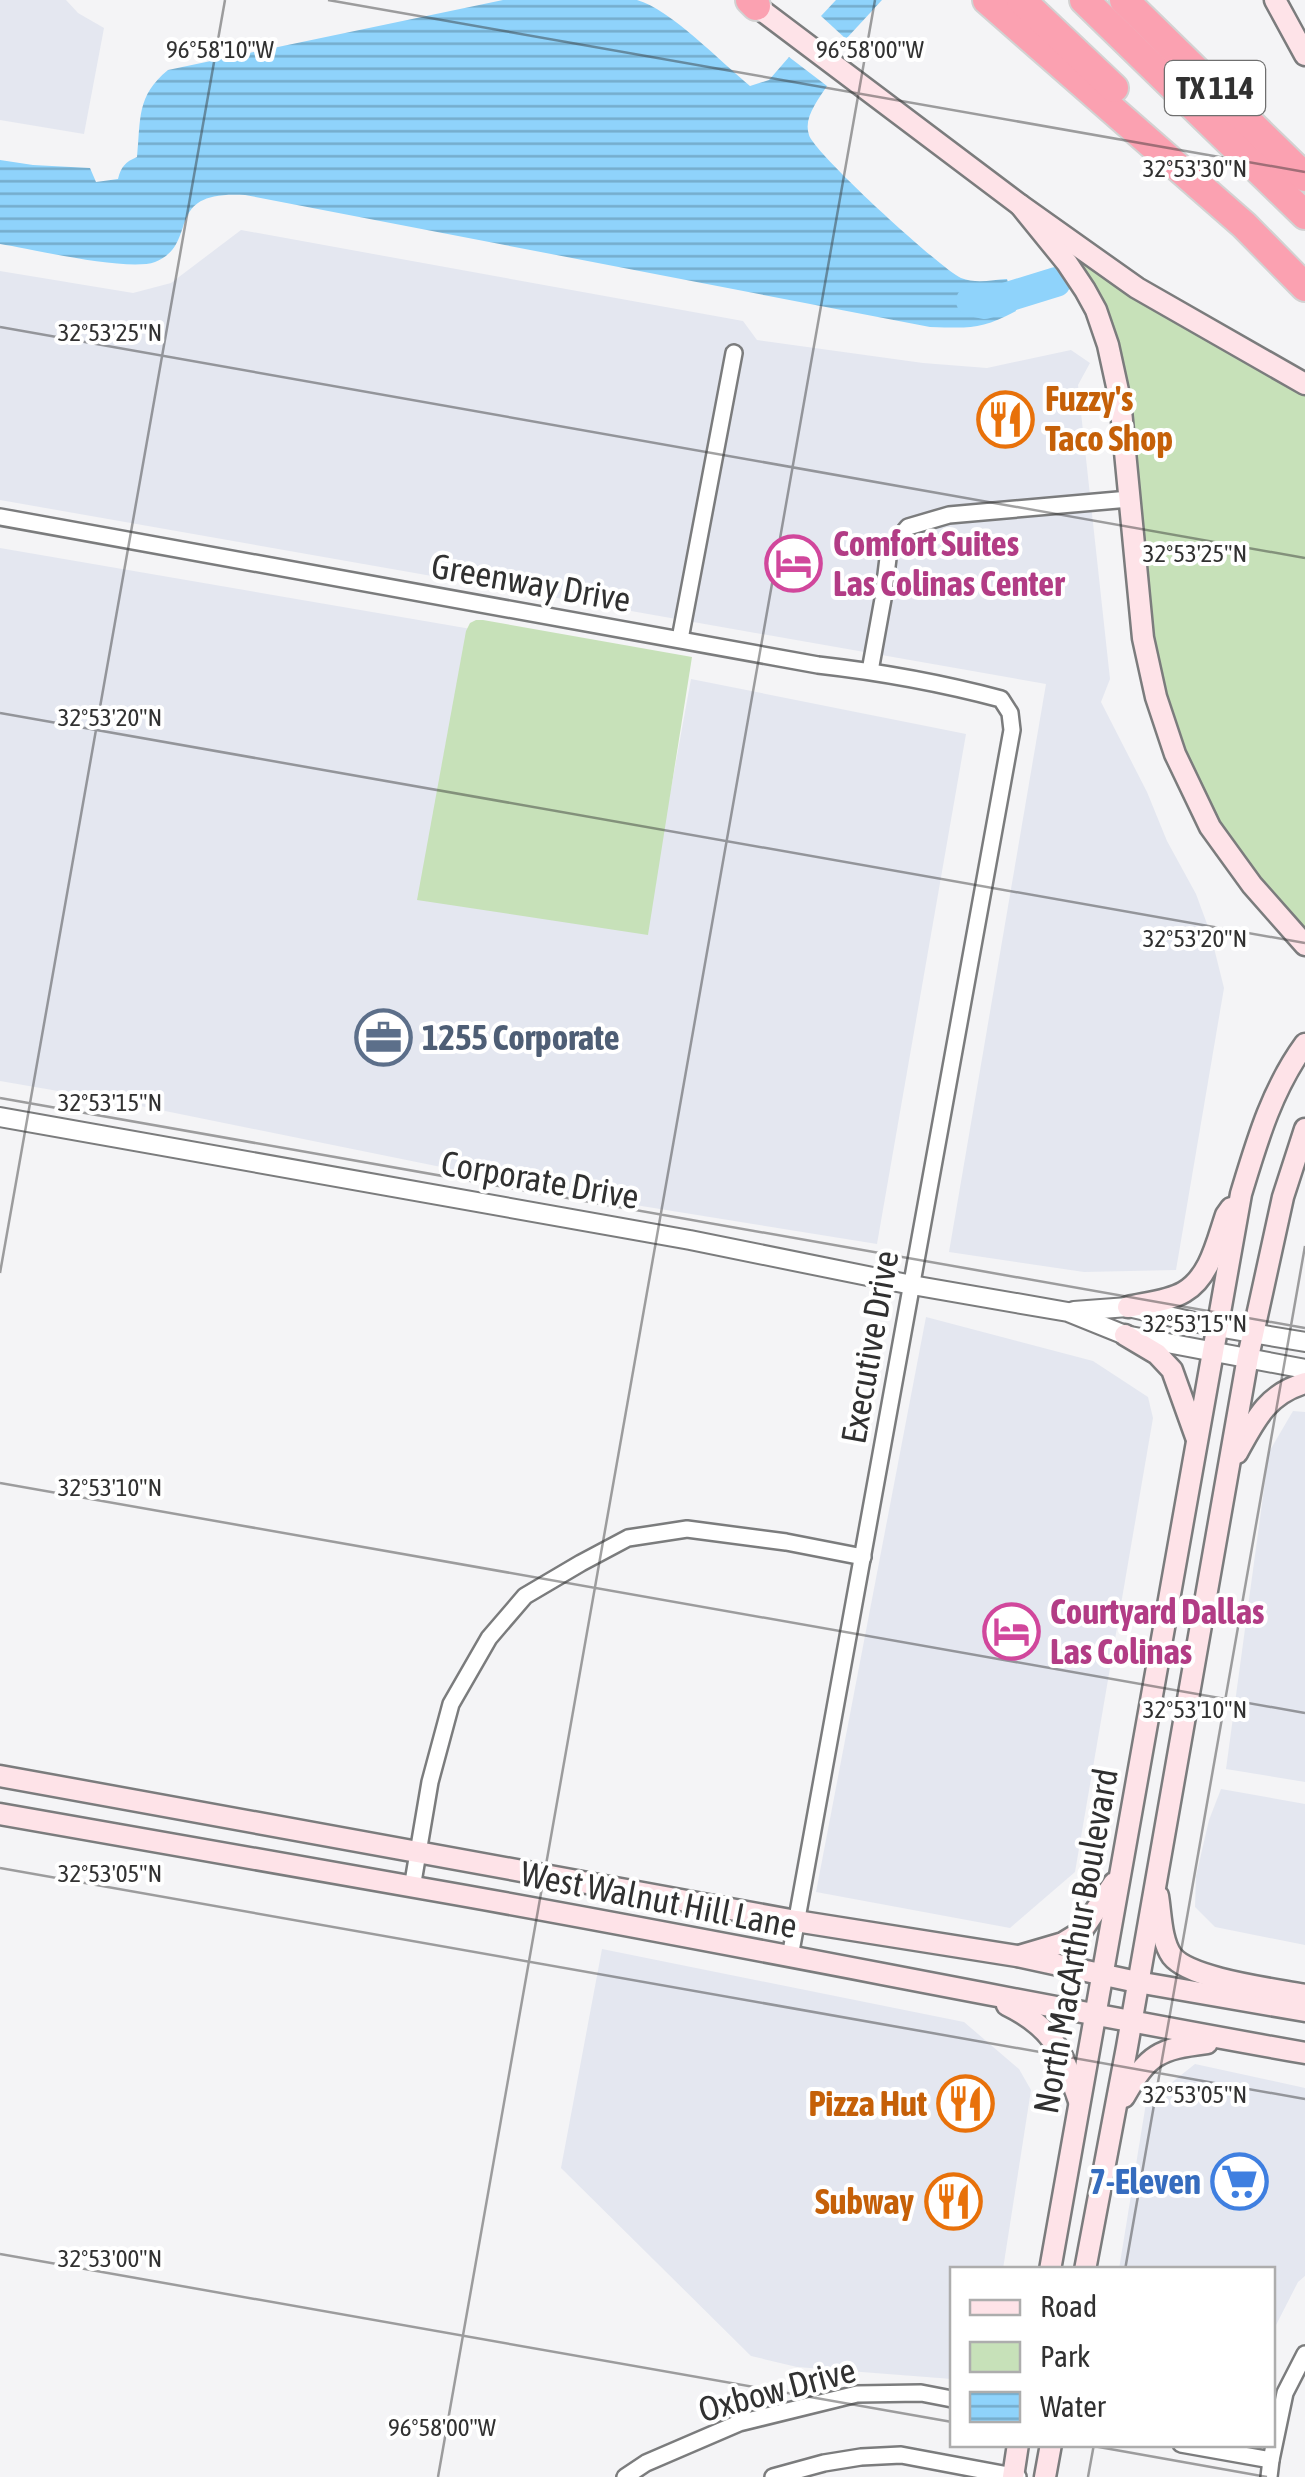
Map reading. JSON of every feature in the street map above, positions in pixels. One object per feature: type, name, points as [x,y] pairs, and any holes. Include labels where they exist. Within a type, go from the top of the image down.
[{"type":"highway","name":"TX 114","points":[[986,0],[1244,226],[1305,287]]},
{"type":"highway","points":[[1021,0],[1305,264]]},
{"type":"highway","points":[[1084,0],[1305,216]]},
{"type":"highway","name":"TX 114","points":[[1124,0],[1305,177]]},
{"type":"main road","points":[[1275,0],[1305,55]]},
{"type":"main road","points":[[751,2],[1137,288],[1305,384]]},
{"type":"main road","points":[[1020,205],[1067,263],[1096,310],[1108,345],[1120,400],[1143,638],[1175,754],[1210,827],[1252,885],[1305,945]]},
{"type":"main road","name":"North MacArthur Boulevard","points":[[1051,2267],[1241,1194],[1279,1085],[1305,1044]]},
{"type":"main road","name":"North MacArthur Boulevard","points":[[1086,2267],[1248,1357],[1283,1197],[1305,1129]]},
{"type":"main road","points":[[1128,1308],[1181,1294],[1196,1283],[1206,1269],[1226,1214],[1241,1194]]},
{"type":"main road","points":[[1125,1336],[1157,1354],[1172,1370],[1197,1439]]},
{"type":"main road","points":[[1227,1473],[1258,1416],[1273,1398],[1305,1383]]},
{"type":"main road","name":"West Walnut Hill Lane","points":[[0,1776],[1305,2010]]},
{"type":"main road","name":"West Walnut Hill Lane","points":[[0,1814],[1305,2053]]},
{"type":"main road","points":[[1017,1956],[1063,1943],[1081,1932],[1120,1872]]},
{"type":"main road","points":[[1156,1876],[1162,1926],[1174,1958],[1195,1972],[1305,1996]]},
{"type":"main road","points":[[982,1994],[1024,2014],[1049,2034],[1062,2054],[1081,2106]]},
{"type":"main road","points":[[1116,2112],[1139,2070],[1166,2050],[1234,2040]]},
{"type":"main road","points":[[1015,2477],[1018,2447]]},
{"type":"main road","points":[[1045,2477],[1050,2447]]},
{"type":"street","points":[[680,639],[734,354]]},
{"type":"street","points":[[870,671],[889,550],[908,527],[949,515],[1129,499]]},
{"type":"street","name":"Greenway Drive","points":[[0,517],[951,686],[1002,699],[1010,713],[1012,730],[1008,746]]},
{"type":"street","name":"Executive Drive","points":[[790,1957],[1008,746]]},
{"type":"street","name":"Corporate Drive","points":[[0,1117],[1068,1312],[1125,1336],[1305,1369]]},
{"type":"street","name":"Corporate Drive","points":[[1068,1312],[1128,1308],[1305,1342]]},
{"type":"street","points":[[412,1888],[430,1782],[452,1704],[488,1638],[526,1596],[628,1538],[687,1528],[863,1557]]},
{"type":"street","points":[[1275,2443],[1285,2393],[1305,2354]]},
{"type":"street","name":"Oxbow Drive","points":[[625,2477],[646,2462],[739,2423],[857,2394],[921,2393],[950,2399]]},
{"type":"street","points":[[1192,2447],[1270,2468]]},
{"type":"street","points":[[773,2477],[843,2460],[901,2455],[1015,2477]]},
{"type":"shaded area","points":[[0,0],[66,0],[78,13],[104,28],[84,134],[0,120]]},
{"type":"shaded area","points":[[241,230],[743,321],[757,340],[987,368],[1071,350],[1090,363],[1078,385],[1110,679],[1101,702],[1196,894],[1224,988],[1176,1270],[1084,1272],[949,1252],[1046,684],[0,500],[0,271],[133,293],[171,283]]},
{"type":"shaded area","points":[[0,548],[477,630],[645,931],[691,679],[966,734],[877,1244],[598,1199],[0,1081]]},
{"type":"shaded area","name":"Courtyard Dallas Las Colinas","points":[[926,1317],[1093,1361],[1148,1397],[1153,1418],[1075,1872],[1010,1928],[816,1892]]},
{"type":"shaded area","points":[[1293,1411],[1305,1412],[1305,1782],[1226,1769],[1269,1452]]},
{"type":"shaded area","points":[[1221,1789],[1305,1804],[1305,1945],[1215,1927],[1195,1907],[1196,1876]]},
{"type":"shaded area","points":[[602,1949],[964,2022],[1019,2069],[1031,2090],[1003,2267],[950,2267],[950,2379],[797,2367],[751,2356],[561,2168]]},
{"type":"shaded area","points":[[1195,2064],[1305,2088],[1305,2276],[1275,2327],[1275,2267],[1119,2267],[1146,2103]]},
{"type":"green space","points":[[1080,260],[1138,300],[1305,396],[1305,930],[1231,841],[1176,736],[1154,650],[1124,367],[1113,329]]},
{"type":"green space","points":[[476,620],[692,657],[648,935],[417,900],[466,631]]},
{"type":"water","points":[[503,0],[637,0],[680,25],[750,86],[769,80],[789,57],[827,86],[812,109],[808,129],[816,146],[832,164],[879,210],[961,278],[1007,279],[1016,311],[974,326],[930,327],[245,195],[202,201],[192,209],[177,243],[155,262],[103,262],[0,244],[0,160],[90,168],[96,182],[118,179],[124,165],[137,157],[145,99],[168,70]]},
{"type":"water","points":[[836,0],[882,0],[846,39],[821,16]]},
{"type":"waterway","points":[[971,301],[985,304],[1056,282]]},
{"type":"place","name":"Fuzzy's Taco Shop","points":[[1006,419]]},
{"type":"place","name":"Comfort Suites Las Colinas Center","points":[[794,564]]},
{"type":"place","name":"1255 Corporate","points":[[383,1038]]},
{"type":"place","name":"Courtyard Dallas Las Colinas","points":[[1011,1632]]},
{"type":"place","name":"Pizza Hut","points":[[966,2104]]},
{"type":"place","name":"7-Eleven","points":[[1240,2182]]},
{"type":"place","name":"Subway","points":[[953,2202]]}]
